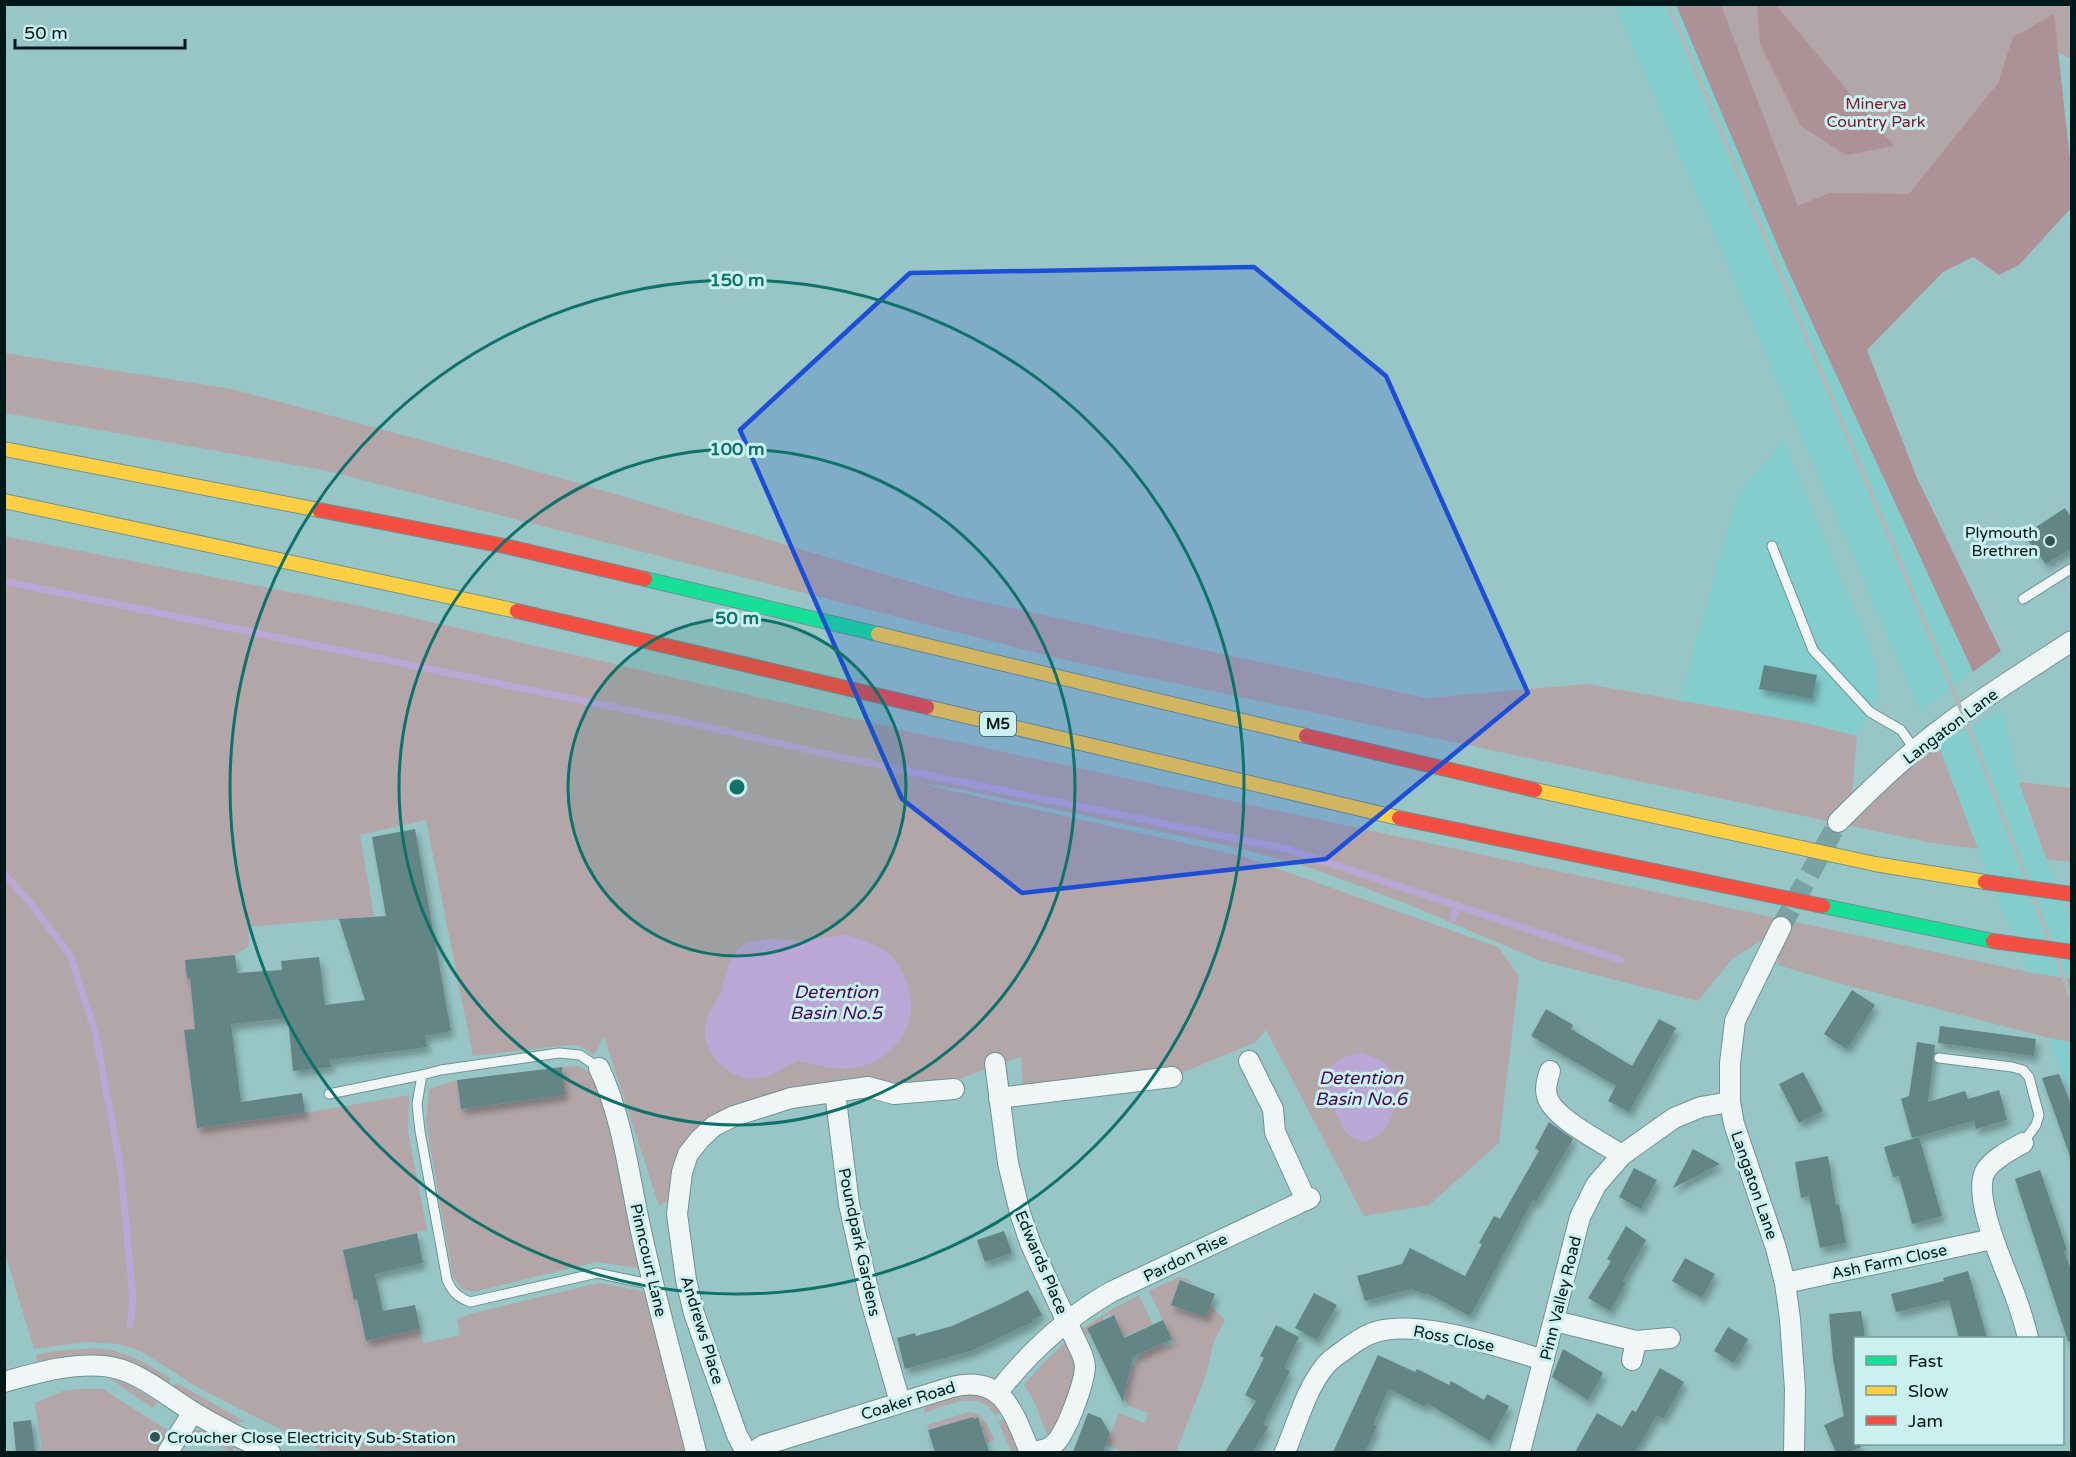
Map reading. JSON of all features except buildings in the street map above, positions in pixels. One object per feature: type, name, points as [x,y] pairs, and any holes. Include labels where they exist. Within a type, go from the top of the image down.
[{"type":"highway","points":[[4,449],[509,547],[1518,786],[1875,864],[2072,894]]},
{"type":"highway","name":"M5","points":[[4,501],[489,604],[1445,829],[1993,941],[2072,952]]},
{"type":"street","name":"Langaton Lane","points":[[1838,822],[1915,750],[1975,704],[2072,641]]},
{"type":"street","name":"Langaton Lane","points":[[1781,927],[1735,1021],[1730,1063],[1730,1102],[1734,1124],[1776,1248],[1785,1283],[1795,1389],[1794,1452]]},
{"type":"street","name":"Pardon Rise","points":[[998,1392],[1031,1353],[1066,1321],[1112,1292],[1308,1199],[1275,1132],[1273,1109],[1249,1060]]},
{"type":"street","name":"Edwards Place","points":[[995,1063],[1008,1163],[1017,1203],[1030,1245],[1066,1321]]},
{"type":"street","name":"Pinncourt Lane","points":[[599,1068],[609,1089],[654,1285],[696,1452]]},
{"type":"street","points":[[1550,1071],[1546,1091],[1551,1103],[1571,1123],[1622,1155]]},
{"type":"street","points":[[999,1098],[1172,1077]]},
{"type":"street","points":[[835,1092],[868,1087],[894,1094],[954,1089]]},
{"type":"street","name":"Poundpark Gardens","points":[[835,1092],[849,1204],[870,1298],[900,1402]]},
{"type":"street","name":"Andrews Place","points":[[746,1452],[737,1435],[694,1313],[686,1280],[676,1214],[682,1172],[688,1154],[700,1139],[719,1123],[791,1098],[835,1092]]},
{"type":"street","name":"Pinn Valley Road","points":[[1520,1452],[1580,1217],[1596,1185],[1622,1155],[1674,1118],[1701,1107],[1730,1102]]},
{"type":"street","points":[[2023,1143],[1993,1163],[1985,1171],[1982,1181],[1984,1210],[2018,1302],[2028,1337]]},
{"type":"street","name":"Ash Farm Close","points":[[1785,1283],[1993,1239]]},
{"type":"street","points":[[998,1392],[1008,1404],[1031,1452],[1052,1447],[1055,1444],[1082,1382],[1084,1360],[1066,1321]]},
{"type":"street","points":[[1555,1321],[1634,1351],[1670,1338]]},
{"type":"street","name":"Ross Close","points":[[1285,1452],[1314,1383],[1325,1366],[1352,1344],[1371,1333],[1409,1329],[1428,1330],[1544,1360]]},
{"type":"street","points":[[4,1382],[64,1367],[105,1366],[119,1369],[139,1378],[193,1412],[270,1452]]},
{"type":"street","name":"Coaker Road","points":[[753,1452],[764,1445],[963,1384],[983,1385],[998,1392]]},
{"type":"street","points":[[168,1452],[193,1412]]},
{"type":"lane","points":[[1772,546],[1813,650],[1870,712],[1901,730],[1915,750]]},
{"type":"lane","points":[[2023,600],[2072,568]]},
{"type":"lane","points":[[329,1094],[441,1070],[559,1053],[580,1055],[599,1068]]},
{"type":"lane","points":[[1939,1058],[2023,1070],[2029,1077],[2038,1115],[2036,1125],[2023,1143]]},
{"type":"lane","points":[[422,1075],[417,1104],[420,1131],[447,1280],[452,1291],[459,1298],[470,1302],[597,1273],[654,1285]]},
{"type":"highlighted area","points":[[1254,267],[1386,376],[1528,693],[1326,859],[1022,893],[902,799],[740,430],[910,273]]},
{"type":"shaded area","points":[[1615,5],[1721,5],[1798,206],[1983,664],[1920,712]]},
{"type":"shaded area","points":[[1676,5],[1721,5],[1798,206],[1829,193],[1909,194],[1998,83],[2013,37],[2054,14],[2071,169],[2071,208],[2019,265],[1999,275],[1973,257],[1943,272],[1867,350],[1917,478],[2001,651],[1973,672],[1787,268]]},
{"type":"shaded area","points":[[1757,5],[1776,5],[1894,146],[1846,155],[1800,125],[1760,44]]},
{"type":"shaded area","points":[[1783,440],[1874,656],[1878,698],[1857,736],[1806,723],[1680,700],[1737,496]]},
{"type":"shaded area","points":[[2002,710],[2019,782],[2071,927],[2071,1100],[2028,972],[1938,744]]},
{"type":"green space","name":"Minerva Country Park","points":[[1721,5],[2071,5],[2071,59],[2051,48],[1906,256],[1798,206]]},
{"type":"green space","points":[[4,353],[232,389],[554,476],[965,598],[1427,698],[1587,684],[1806,723],[1857,736],[1852,795],[1938,744],[1978,849],[1932,843],[1069,661],[328,471],[5,413]]},
{"type":"green space","points":[[4,536],[361,606],[916,733],[2028,972],[2071,979],[2071,1042],[1846,985],[1778,965],[1781,928],[1733,958],[1698,1001],[1541,961],[1405,903],[1311,868],[1242,849],[958,789],[914,782],[1242,856],[1498,947],[1519,976],[1499,1143],[1429,1205],[1364,1216],[1266,1030],[1256,1042],[1172,1077],[1023,1087],[1021,1057],[953,1081],[868,1087],[714,1126],[677,1196],[659,1206],[604,1036],[594,1055],[578,1045],[473,1056],[426,820],[360,835],[374,916],[248,927],[249,946],[235,955],[185,960],[187,978],[190,978],[195,1029],[184,1031],[197,1128],[409,1095],[408,1132],[427,1230],[343,1250],[366,1341],[420,1329],[423,1343],[460,1335],[457,1320],[469,1314],[599,1283],[652,1293],[691,1452],[325,1452],[197,1387],[144,1353],[132,1348],[118,1344],[86,1342],[34,1349],[7,1260],[4,1237]]},
{"type":"green space","points":[[2019,782],[2071,788],[2071,862],[2046,859]]},
{"type":"green space","points":[[579,1066],[592,1074],[598,1088],[611,1135],[638,1268],[596,1262],[473,1292],[462,1289],[453,1277],[426,1122],[429,1089],[457,1080],[461,1109],[565,1095],[562,1067]]},
{"type":"green space","points":[[1179,1277],[1192,1281],[1191,1283],[1180,1280],[1172,1305],[1210,1305],[1225,1320],[1214,1341],[1206,1375],[1176,1452],[1126,1452],[1106,1445],[1119,1413],[1145,1423],[1148,1413],[1129,1406],[1124,1399],[1131,1365],[1135,1365],[1140,1354],[1159,1345],[1149,1326],[1124,1337],[1114,1316],[1110,1314],[1103,1318],[1090,1334],[1083,1337],[1080,1330],[1139,1295],[1164,1348],[1174,1344],[1149,1291]]},
{"type":"green space","points":[[1067,1341],[1075,1358],[1075,1377],[1068,1399],[1048,1437],[1035,1403],[1024,1385]]},
{"type":"green space","points":[[97,1348],[136,1359],[171,1379],[168,1384],[134,1365],[106,1356],[75,1356],[37,1362],[36,1355]]},
{"type":"green space","points":[[107,1377],[130,1385],[157,1402],[153,1408]]},
{"type":"green space","points":[[177,1383],[244,1421],[234,1424],[173,1388]]},
{"type":"green space","points":[[103,1389],[170,1432],[159,1452],[38,1452],[42,1448],[35,1403],[63,1391]]},
{"type":"green space","points":[[962,1394],[985,1397],[1002,1413],[995,1415],[981,1402],[962,1401],[924,1413],[925,1406]]},
{"type":"green space","points":[[969,1412],[982,1418],[995,1440],[986,1443],[984,1430],[982,1430],[978,1417],[941,1428],[940,1426],[928,1429],[927,1425]]},
{"type":"green space","points":[[1005,1419],[1019,1452],[1012,1452],[998,1422]]},
{"type":"green space","points":[[204,1430],[235,1447],[231,1452],[192,1432]]},
{"type":"water","name":"Detention Basin No.5","points":[[847,935],[874,945],[889,954],[906,980],[911,1010],[902,1037],[893,1048],[868,1064],[853,1068],[832,1068],[799,1061],[761,1078],[738,1075],[719,1063],[707,1044],[706,1021],[721,992],[732,959],[740,948],[753,941],[768,939],[805,940]]},
{"type":"water","name":"Detention Basin No.6","points":[[1362,1053],[1379,1060],[1390,1069],[1396,1095],[1395,1105],[1385,1129],[1364,1142],[1351,1137],[1344,1130],[1329,1098],[1326,1079],[1333,1064],[1350,1055]]},
{"type":"waterway","points":[[4,581],[1287,849],[1620,960]]},
{"type":"waterway","points":[[4,874],[28,900],[70,955],[95,1031],[121,1170],[133,1299],[130,1325]]},
{"type":"waterway","points":[[1453,918],[1458,906]]},
{"type":"tunnel","points":[[1781,927],[1838,822]]},
{"type":"railway","points":[[1668,4],[1975,743],[2072,999]]},
{"type":"traffic: fast","points":[[645,579],[878,634]]},
{"type":"traffic: fast","points":[[1823,906],[1993,941]]},
{"type":"traffic: slow","points":[[4,449],[319,510]]},
{"type":"traffic: slow","points":[[4,501],[517,611]]},
{"type":"traffic: slow","points":[[878,634],[1306,736]]},
{"type":"traffic: slow","points":[[927,707],[1399,818]]},
{"type":"traffic: slow","points":[[1535,790],[1875,864],[1985,882]]},
{"type":"traffic: jam","points":[[319,510],[509,547],[645,579]]},
{"type":"traffic: jam","points":[[517,611],[927,707]]},
{"type":"traffic: jam","points":[[1306,736],[1535,790]]},
{"type":"traffic: jam","points":[[1399,818],[1823,906]]},
{"type":"traffic: jam","points":[[1985,882],[2072,894]]},
{"type":"traffic: jam","points":[[1993,941],[2072,952]]},
{"type":"place","name":"Plymouth Brethren","points":[[2050,541]]},
{"type":"place","name":"Croucher Close Electricity Sub-Station","points":[[155,1437]]}]
